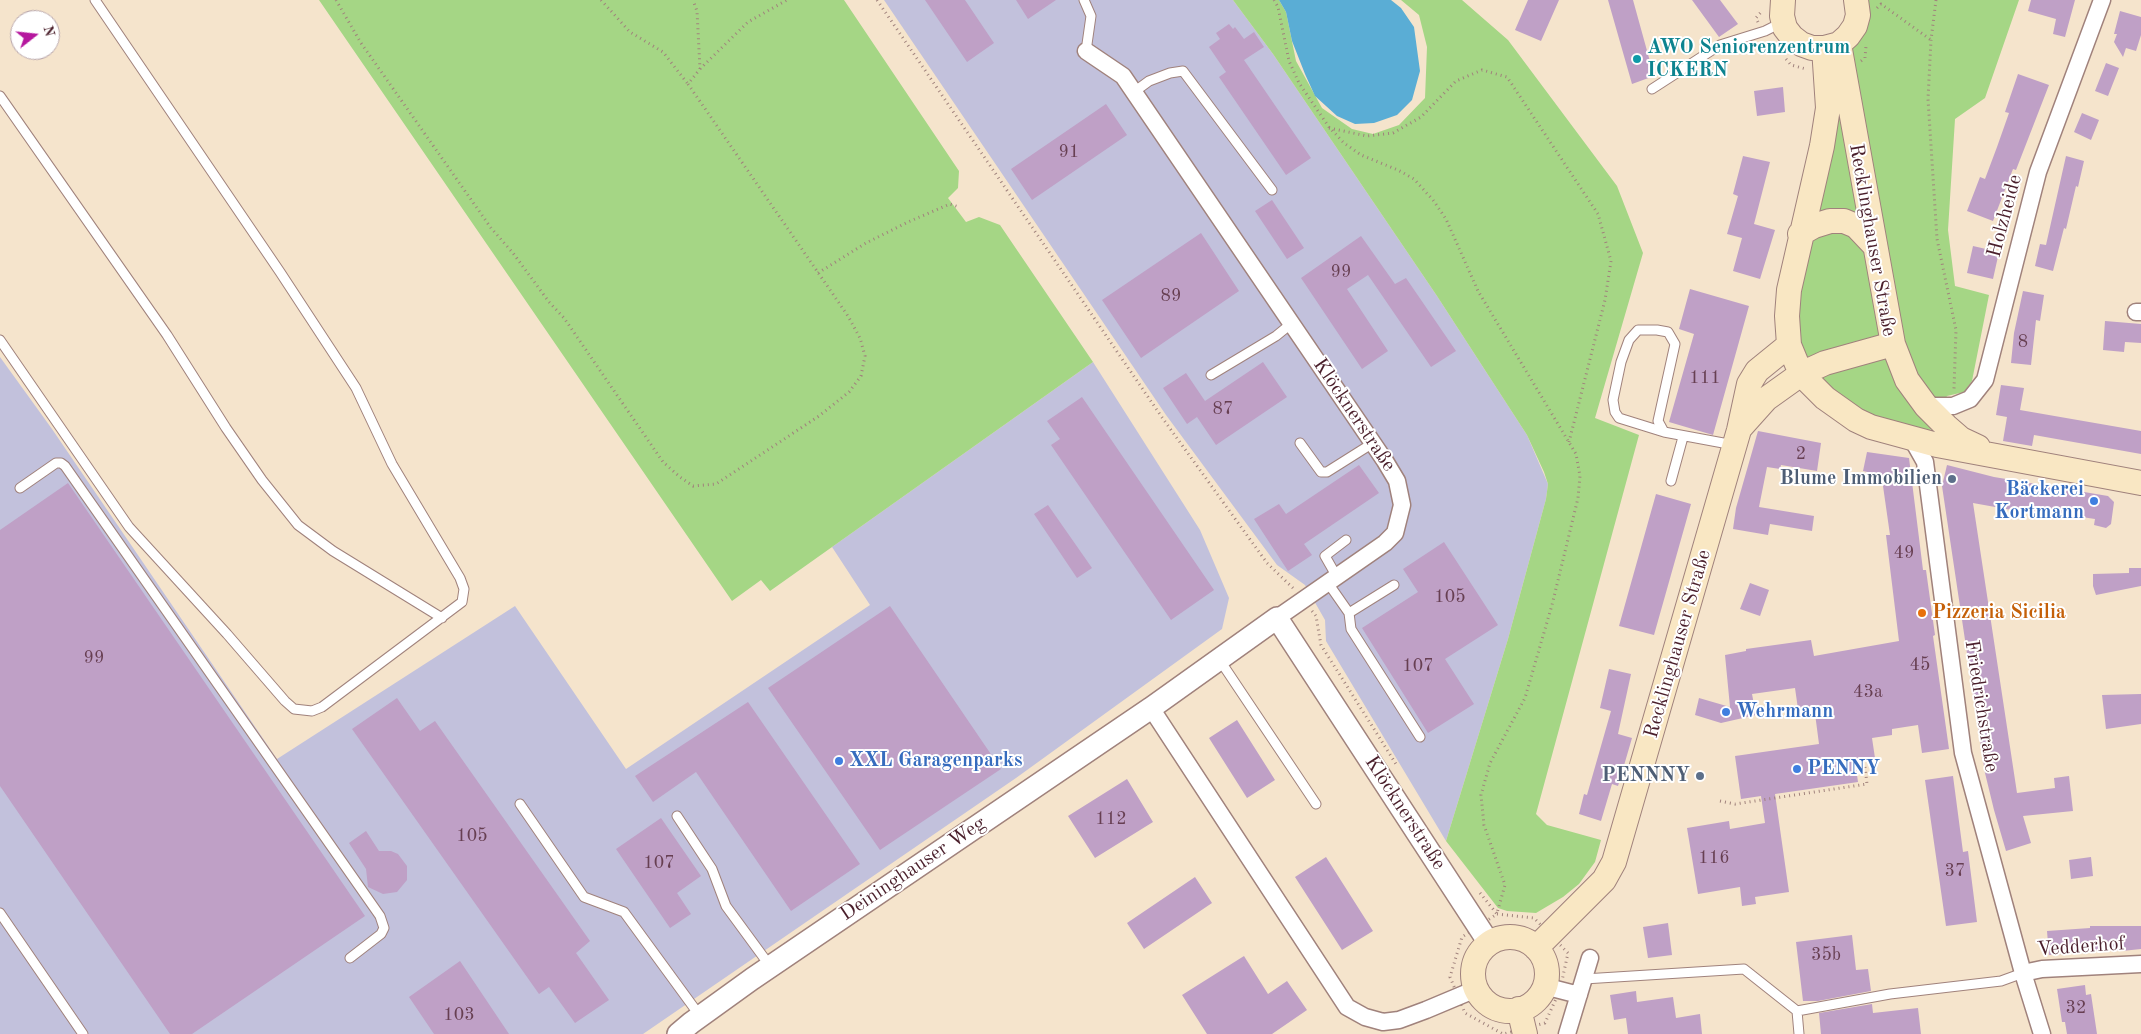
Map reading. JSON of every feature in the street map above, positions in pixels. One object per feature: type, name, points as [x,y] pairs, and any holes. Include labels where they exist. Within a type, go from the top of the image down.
[{"type":"main road","points":[[1783,11],[1792,37],[1801,44],[1812,48],[1831,46],[1848,36],[1855,26],[1858,15],[1856,0]]},
{"type":"main road","name":"Recklinghauser Straße","points":[[1801,374],[1789,344],[1786,316],[1800,234],[1822,146],[1828,108],[1831,46]]},
{"type":"main road","name":"Recklinghauser Straße","points":[[1737,437],[1766,399],[1801,374],[1825,363],[1893,344],[1875,246],[1831,46]]},
{"type":"main road","points":[[1800,234],[1814,226],[1830,221],[1844,221],[1856,226],[1875,246]]},
{"type":"main road","name":"Recklinghauser Straße","points":[[1543,941],[1604,880],[1614,862],[1737,437],[1749,384],[1757,371],[1789,344]]},
{"type":"main road","points":[[1893,344],[1907,380],[1926,406],[1962,439],[1997,457]]},
{"type":"main road","points":[[1801,374],[1825,398],[1856,420],[1871,427],[1912,439],[1997,457],[2141,483]]},
{"type":"main road","points":[[1484,934],[1501,938],[1513,937],[1543,941],[1542,956],[1552,988],[1530,1004],[1523,1024],[1482,998],[1467,993],[1473,979],[1476,958],[1484,934]]},
{"type":"street","name":"Holzheide","points":[[1953,406],[1970,399],[1984,380],[2038,172],[2102,0]]},
{"type":"street","name":"Klöcknerstraße","points":[[1086,51],[1123,76],[1373,443],[1397,482],[1402,504],[1395,533],[1385,543],[1277,618],[1484,934]]},
{"type":"street","points":[[1926,406],[1953,406]]},
{"type":"street","name":"Friedrichstraße","points":[[1912,439],[1925,462],[1963,753],[2023,972],[2042,1034]]},
{"type":"street","name":"Deininghauser Weg","points":[[692,1027],[770,966],[1151,708],[1277,618]]},
{"type":"street","points":[[1151,708],[1347,1007],[1365,1017],[1383,1022],[1408,1016],[1467,993]]},
{"type":"street","points":[[1567,1034],[1590,958]]},
{"type":"street","name":"Vedderhof","points":[[2023,972],[2042,969],[2141,964]]},
{"type":"street","points":[[1552,988],[1581,987]]},
{"type":"lane","points":[[0,340],[129,527],[227,634],[285,702],[294,708],[312,711],[322,708],[462,602],[464,589],[460,578],[392,464],[356,388],[280,272],[94,0]]},
{"type":"lane","points":[[1084,0],[1091,16],[1086,51]]},
{"type":"lane","points":[[1652,89],[1720,45],[1765,31],[1783,11]]},
{"type":"lane","points":[[1134,92],[1149,81],[1170,73],[1183,71],[1272,190]]},
{"type":"lane","points":[[0,96],[167,335],[226,428],[262,480],[298,525],[333,551],[442,618]]},
{"type":"lane","points":[[1211,375],[1276,336],[1292,324]]},
{"type":"lane","points":[[1664,432],[1658,421],[1675,344],[1668,332],[1638,330],[1629,340],[1621,362],[1613,400],[1615,412],[1619,418],[1664,432],[1683,437],[1737,437]]},
{"type":"lane","points":[[1671,480],[1683,437]]},
{"type":"lane","points":[[1300,443],[1321,472],[1327,472],[1373,443]]},
{"type":"lane","points":[[20,488],[56,463],[66,466],[380,916],[384,928],[381,934],[350,958]]},
{"type":"lane","points":[[1346,540],[1325,556],[1332,580],[1349,613],[1351,629],[1420,737]]},
{"type":"lane","points":[[1349,613],[1394,585]]},
{"type":"lane","points":[[1219,659],[1316,804]]},
{"type":"lane","points":[[520,804],[584,897],[624,912],[692,1027]]},
{"type":"lane","points":[[677,816],[712,869],[726,906],[770,966]]},
{"type":"lane","points":[[0,913],[83,1034]]},
{"type":"lane","points":[[1581,987],[1744,969],[1797,1011],[1799,1034]]},
{"type":"lane","points":[[1797,1011],[1890,994],[2001,981],[2023,972]]},
{"type":"path","points":[[336,0],[367,51],[491,228],[513,253],[549,302],[564,318],[663,462],[680,478],[693,486],[716,484],[819,416],[849,392],[861,376],[865,356],[860,338],[818,273],[688,84],[663,52],[630,32],[601,0]]},
{"type":"path","points":[[694,0],[697,11],[700,69]]},
{"type":"path","points":[[688,84],[700,69],[748,22],[787,0]]},
{"type":"path","points":[[877,0],[1161,416],[1267,563],[1290,584],[1316,616],[1321,645],[1398,766]]},
{"type":"path","points":[[1274,0],[1278,6],[1289,61],[1299,83],[1329,128],[1344,143],[1361,155],[1398,170],[1414,179],[1433,200],[1446,219],[1478,291],[1576,454],[1580,476],[1578,498],[1552,605],[1525,698],[1490,763],[1481,795],[1484,826],[1505,885],[1497,914],[1484,934],[1462,937],[1450,977],[1467,993],[1464,1013],[1503,1034],[1523,1024],[1545,1023],[1552,988],[1568,953],[1543,941],[1534,918],[1497,914],[1479,891]]},
{"type":"path","points":[[1936,0],[1931,40],[1928,99],[1937,240],[1956,330],[1953,406]]},
{"type":"path","points":[[1329,128],[1367,136],[1393,133],[1421,117],[1456,80],[1482,70],[1507,76],[1598,214],[1611,260],[1605,300],[1569,442]]},
{"type":"path","points":[[818,273],[866,243],[908,222],[950,204],[959,207]]},
{"type":"path","points":[[1720,801],[1735,804],[1867,784],[1864,767]]},
{"type":"shaded area","points":[[884,0],[1233,0],[1273,54],[1437,296],[1527,435],[1548,484],[1546,499],[1508,639],[1446,841],[1326,641],[1325,620],[1305,585],[1277,565],[1166,415]]},
{"type":"shaded area","points":[[0,357],[52,429],[277,759],[515,606],[626,769],[870,605],[832,547],[1093,362],[1200,530],[1229,598],[1222,629],[1016,778],[643,1034],[0,1034]]},
{"type":"green space","points":[[319,0],[844,0],[959,171],[958,188],[948,198],[966,222],[979,217],[1000,225],[1093,362],[770,591],[761,580],[732,601]]},
{"type":"green space","points":[[1233,0],[1279,0],[1286,12],[1296,61],[1322,108],[1352,129],[1373,134],[1399,125],[1425,98],[1427,47],[1419,15],[1401,0],[1462,0],[1508,40],[1617,186],[1643,253],[1595,418],[1639,435],[1536,814],[1547,825],[1601,840],[1595,862],[1579,884],[1563,897],[1536,913],[1507,911],[1498,908],[1446,841],[1508,639],[1546,499],[1548,484],[1527,435],[1437,296],[1273,54]]},
{"type":"green space","points":[[1866,0],[2019,0],[1985,98],[1955,119],[1948,230],[1955,286],[1989,295],[1972,381],[1964,392],[1947,396],[1928,435],[1854,410],[1822,385],[1800,346],[1794,321],[1833,57]]},
{"type":"water","points":[[1279,0],[1391,0],[1401,8],[1414,27],[1420,71],[1412,100],[1397,115],[1374,123],[1355,124],[1337,116],[1315,96],[1292,41],[1286,12]]},
{"type":"building","points":[[925,0],[965,0],[994,43],[967,62]]},
{"type":"building","points":[[1016,0],[1056,0],[1028,19]]},
{"type":"building","points":[[1528,0],[1559,0],[1541,41],[1515,30]]},
{"type":"building","points":[[1608,0],[1633,0],[1654,76],[1632,84]]},
{"type":"building","name":"AWO Seniorenzentrum ICKERN","points":[[1692,0],[1720,0],[1738,24],[1719,37]]},
{"type":"building","points":[[2031,0],[2075,0],[2065,37],[2053,34],[2056,19],[2028,11]]},
{"type":"building","points":[[2120,11],[2141,17],[2141,35],[2136,51],[2126,48],[2123,57],[2114,42],[2117,34],[2114,34]]},
{"type":"building","points":[[1229,24],[1233,29],[1235,27],[1244,39],[1254,32],[1264,47],[1244,60],[1311,158],[1286,175],[1219,77],[1226,72],[1209,47],[1220,39],[1216,33]]},
{"type":"building","points":[[2106,63],[2119,68],[2108,96],[2095,91]]},
{"type":"building","points":[[2018,74],[2049,85],[2016,170],[2013,169],[1993,221],[1967,211],[1980,177],[1985,179],[1997,147],[2009,113],[2005,112]]},
{"type":"building","points":[[1783,87],[1785,112],[1757,116],[1754,91]]},
{"type":"building","points":[[1106,104],[1127,135],[1032,200],[1011,169]]},
{"type":"building","points":[[2082,113],[2099,120],[2091,140],[2074,132]]},
{"type":"building","points":[[1743,156],[1770,162],[1754,224],[1775,230],[1760,279],[1733,271],[1742,238],[1727,234],[1738,196],[1733,194]]},
{"type":"building","points":[[2066,156],[2084,161],[2053,271],[2035,266],[2040,244],[2046,245]]},
{"type":"building","points":[[1272,200],[1304,248],[1287,259],[1255,211]]},
{"type":"building","points":[[1201,233],[1239,291],[1141,358],[1102,300]]},
{"type":"building","points":[[1361,236],[1395,284],[1406,278],[1456,351],[1431,367],[1368,275],[1347,289],[1388,351],[1362,369],[1301,278]]},
{"type":"building","points":[[1973,246],[1999,252],[1993,279],[1967,273]]},
{"type":"building","points":[[1690,289],[1749,306],[1713,435],[1669,422],[1694,334],[1679,329]]},
{"type":"building","points":[[2023,291],[2044,295],[2040,321],[2036,320],[2031,365],[2011,363],[2014,333]]},
{"type":"building","points":[[2105,321],[2141,324],[2141,343],[2125,342],[2124,352],[2103,350]]},
{"type":"building","points":[[1263,362],[1287,397],[1216,445],[1197,417],[1187,424],[1163,388],[1186,373],[1205,401]]},
{"type":"building","points":[[2001,385],[2024,388],[2020,410],[2141,431],[2141,454],[2034,435],[2032,446],[2003,441],[2007,417],[1996,415]]},
{"type":"building","points":[[1082,397],[1214,590],[1171,620],[1051,445],[1060,439],[1047,421]]},
{"type":"building","points":[[1758,431],[1821,443],[1817,471],[1781,465],[1780,469],[1767,467],[1759,507],[1814,516],[1812,531],[1770,524],[1768,535],[1733,529],[1736,508]]},
{"type":"building","points":[[1867,452],[1909,458],[1923,570],[1926,570],[1935,635],[1933,636],[1949,749],[1922,753],[1918,725],[1892,729],[1892,735],[1872,738],[1875,758],[1855,761],[1858,782],[1775,794],[1789,892],[1755,897],[1756,904],[1742,906],[1740,887],[1698,894],[1687,828],[1729,821],[1730,829],[1765,823],[1761,796],[1741,799],[1735,756],[1819,744],[1814,706],[1798,709],[1795,688],[1752,694],[1756,715],[1721,723],[1695,715],[1699,698],[1730,707],[1725,655],[1746,651],[1746,649],[1811,640],[1814,656],[1899,641],[1886,535],[1890,535],[1883,486],[1885,476],[1863,471]]},
{"type":"building","points":[[1359,465],[1379,493],[1304,544],[1312,555],[1288,571],[1254,519],[1279,504],[1286,514]]},
{"type":"building","points":[[1947,465],[1994,477],[2108,496],[2114,502],[2111,524],[2106,528],[2094,525],[2095,519],[2035,510],[2034,514],[1973,503],[2017,793],[2055,788],[2054,778],[2069,776],[2073,811],[2023,816],[2031,843],[2006,851],[1985,773],[1942,486]]},
{"type":"building","points":[[68,483],[365,916],[192,1034],[170,1034],[0,786],[0,530]]},
{"type":"building","points":[[1656,494],[1691,504],[1654,635],[1619,626]]},
{"type":"building","points":[[1048,505],[1092,568],[1077,578],[1034,514]]},
{"type":"building","points":[[1444,542],[1498,625],[1445,659],[1474,704],[1428,733],[1362,628],[1418,592],[1403,569]]},
{"type":"building","points":[[2129,568],[2141,568],[2141,586],[2096,595],[2093,586],[2093,574],[2129,573]]},
{"type":"building","points":[[1750,583],[1769,590],[1760,616],[1740,609]]},
{"type":"building","points":[[890,606],[1001,769],[880,850],[768,688]]},
{"type":"building","points":[[1609,669],[1631,674],[1618,734],[1632,738],[1618,786],[1612,784],[1601,821],[1579,814],[1584,794],[1587,795],[1611,711],[1600,708]]},
{"type":"building","points":[[2141,694],[2141,724],[2106,729],[2102,695]]},
{"type":"building","points":[[397,698],[420,731],[435,721],[590,941],[576,953],[609,1000],[575,1023],[549,987],[539,994],[352,729]]},
{"type":"building","points":[[748,702],[860,864],[791,911],[696,772],[653,802],[635,776]]},
{"type":"building","points":[[1237,720],[1275,780],[1247,798],[1209,738]]},
{"type":"building","points":[[1953,776],[1963,852],[1968,851],[1977,922],[1946,926],[1925,780]]},
{"type":"building","points":[[1127,779],[1153,822],[1095,858],[1068,816]]},
{"type":"building","points":[[661,818],[701,876],[677,893],[691,914],[670,928],[616,849]]},
{"type":"building","points":[[366,831],[379,851],[391,851],[398,854],[407,866],[407,880],[397,892],[383,894],[368,887],[366,869],[349,843]]},
{"type":"building","points":[[1326,857],[1373,931],[1342,950],[1295,877]]},
{"type":"building","points":[[2091,857],[2093,876],[2071,879],[2069,860]]},
{"type":"building","points":[[1195,877],[1212,903],[1144,949],[1127,923]]},
{"type":"building","points":[[1668,923],[1672,955],[1648,958],[1643,927]]},
{"type":"building","points":[[2090,926],[2141,926],[2141,949],[2077,951],[2078,953],[2049,955],[2047,931],[2090,928]]},
{"type":"building","points":[[1852,935],[1856,970],[1868,969],[1871,991],[1818,1001],[1803,1001],[1796,942]]},
{"type":"building","points":[[1244,956],[1268,994],[1287,981],[1307,1010],[1272,1034],[1207,1034],[1182,995]]},
{"type":"building","points":[[460,961],[509,1034],[434,1034],[409,997]]},
{"type":"building","points":[[2085,985],[2086,995],[2091,994],[2097,1034],[2067,1034],[2065,1022],[2062,1022],[2057,989]]},
{"type":"building","points":[[1636,991],[1637,1002],[1673,997],[1676,1018],[1700,1014],[1702,1034],[1628,1034],[1626,1018],[1614,1020],[1610,995]]},
{"type":"building","points":[[1872,1004],[1873,1013],[1918,1008],[1921,1034],[1821,1034],[1819,1013]]},
{"type":"place","name":"AWO Seniorenzentrum ICKERN","points":[[1637,59]]},
{"type":"place","name":"Blume Immobilien","points":[[1952,479]]},
{"type":"place","name":"Bäckerei Kortmann","points":[[2094,501]]},
{"type":"place","name":"Pizzeria Sicilia","points":[[1922,613]]},
{"type":"place","name":"Wehrmann","points":[[1726,712]]},
{"type":"place","name":"XXL Garagenparks","points":[[839,761]]},
{"type":"place","name":"PENNY","points":[[1797,769]]},
{"type":"place","name":"PENNNY","points":[[1700,776]]}]
